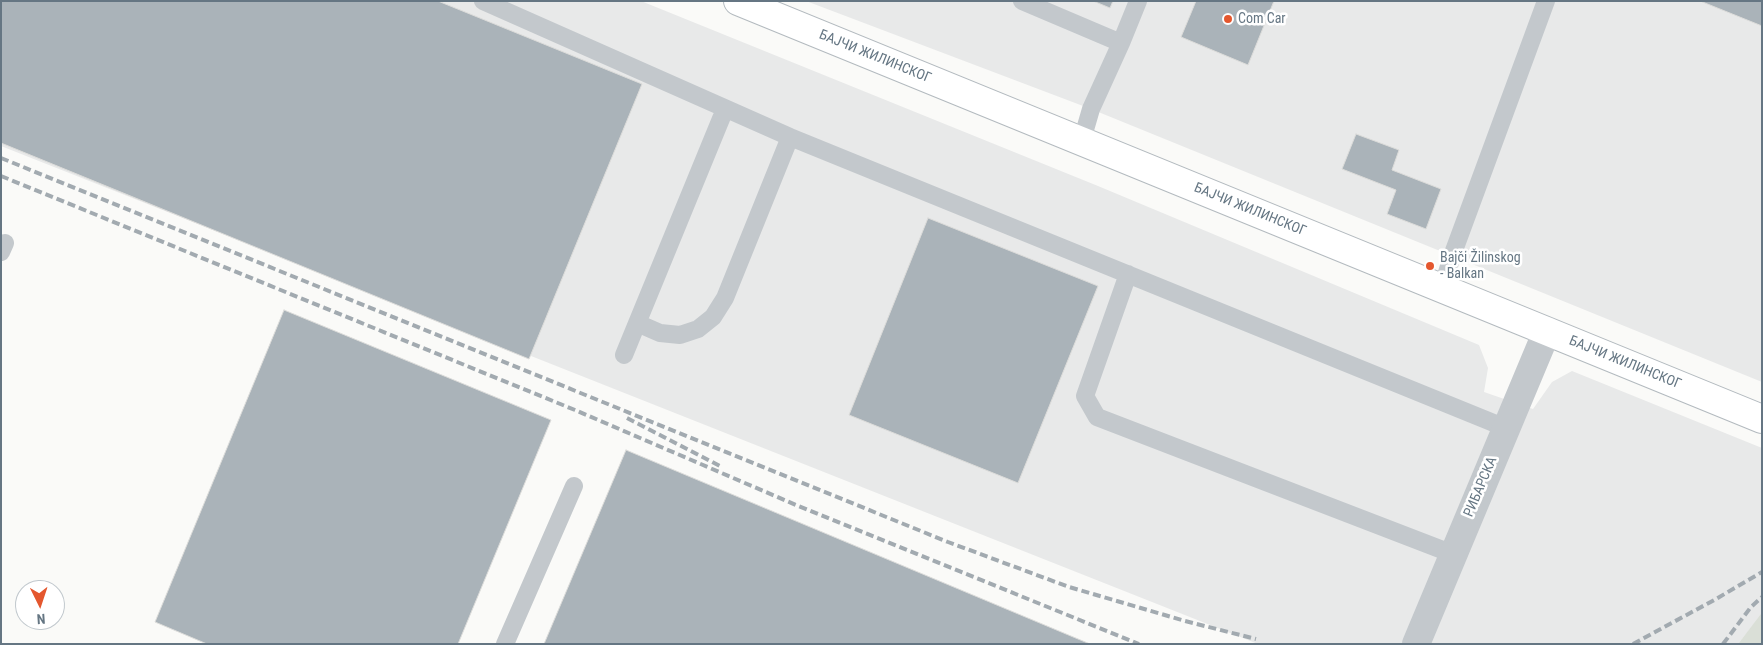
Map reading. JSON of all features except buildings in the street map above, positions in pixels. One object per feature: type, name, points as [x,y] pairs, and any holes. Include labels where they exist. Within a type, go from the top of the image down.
[{"type":"street","name":"БАЈЧИ ЖИЛИНСКОГ","points":[[754,4],[1442,289],[1762,419]]},
{"type":"street","name":"РИБАРСКА","points":[[1416,644],[1547,331]]},
{"type":"lane","points":[[483,1],[790,137],[1506,428]]},
{"type":"lane","points":[[1022,1],[1121,43]]},
{"type":"lane","points":[[1082,140],[1091,109],[1138,1]]},
{"type":"lane","points":[[1442,289],[1546,1]]},
{"type":"lane","points":[[624,355],[725,109]]},
{"type":"lane","points":[[637,323],[660,332],[680,334],[698,329],[713,317],[725,298],[790,137]]},
{"type":"lane","points":[[1128,274],[1085,396],[1097,417],[1453,554]]},
{"type":"lane","points":[[505,644],[574,486]]},
{"type":"shaded area","points":[[1,1],[641,1],[1098,186],[1479,345],[1488,368],[1484,392],[1533,409],[1552,382],[1572,371],[1762,448],[1762,614],[1738,644],[1258,644],[1,146]]},
{"type":"shaded area","points":[[806,1],[1762,1],[1762,382],[1091,109]]},
{"type":"shaded area","points":[[1761,614],[1762,644],[1738,644]]},
{"type":"railway","points":[[1,158],[948,542],[1069,587],[1185,621],[1256,639]]},
{"type":"railway","points":[[1,176],[575,410],[796,505],[1139,644]]},
{"type":"railway","points":[[627,418],[720,466]]},
{"type":"railway","points":[[1633,644],[1762,572]]},
{"type":"railway","points":[[1723,644],[1751,607],[1762,597]]},
{"type":"place","name":"Com Car","points":[[1228,19]]},
{"type":"place","name":"Bajči Žilinskog - Balkan","points":[[1430,266]]}]
